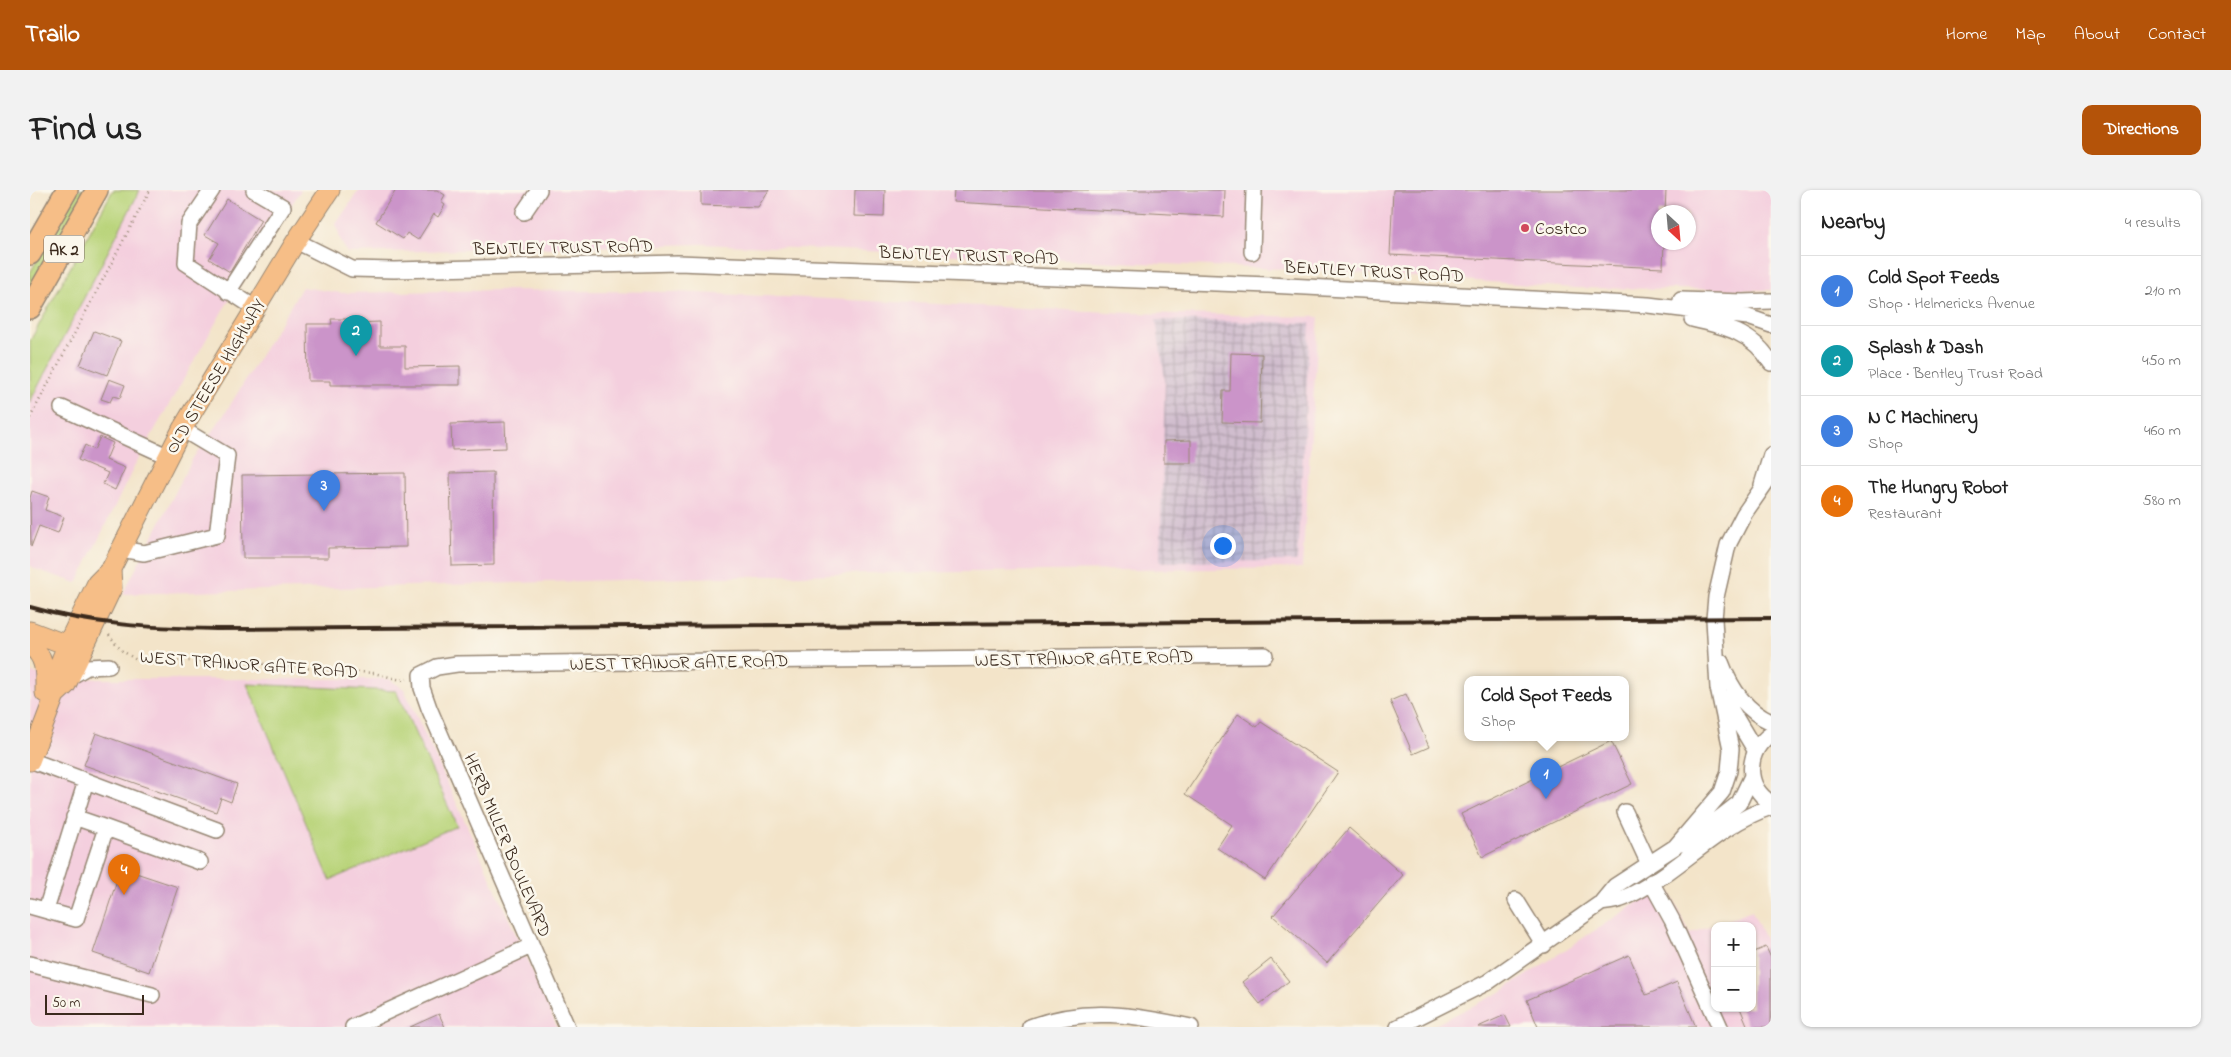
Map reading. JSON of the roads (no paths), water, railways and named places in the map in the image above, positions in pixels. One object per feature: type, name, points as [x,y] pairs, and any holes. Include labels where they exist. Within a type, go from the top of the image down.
[{"type":"highway","name":"AK 2","points":[[30,254],[66,190]]},
{"type":"highway","name":"AK 2","points":[[30,308],[97,190]]},
{"type":"main road","name":"OLD STEESE HIGHWAY","points":[[67,645],[97,583],[111,569],[182,429],[296,241],[330,190]]},
{"type":"main road","name":"OLD STEESE HIGHWAY","points":[[30,761],[60,690],[87,641],[112,588],[111,569]]},
{"type":"main road","points":[[30,631],[67,645],[70,657],[60,690],[45,692],[46,670],[40,655],[30,646]]},
{"type":"street","points":[[212,190],[189,224],[186,263],[255,308]]},
{"type":"street","points":[[228,292],[283,207],[254,190]]},
{"type":"street","points":[[524,212],[539,190]]},
{"type":"street","points":[[1252,252],[1254,190]]},
{"type":"street","name":"BENTLEY TRUST ROAD","points":[[296,241],[352,269],[403,270],[678,263],[1294,286],[1648,305],[1736,315],[1771,325]]},
{"type":"street","name":"BENTLEY TRUST ROAD","points":[[1648,305],[1679,300],[1771,301]]},
{"type":"street","name":"BENTLEY TRUST ROAD","points":[[1743,302],[1771,311]]},
{"type":"street","points":[[1648,305],[1679,316],[1736,331],[1756,343],[1771,363]]},
{"type":"street","points":[[62,408],[167,456]]},
{"type":"street","points":[[120,549],[144,553],[217,534],[227,456],[182,429]]},
{"type":"street","points":[[1766,481],[1771,455]]},
{"type":"street","points":[[1675,847],[1722,792],[1729,772],[1731,749],[1718,688],[1714,619],[1716,597],[1728,545],[1744,514],[1766,481],[1771,468]]},
{"type":"street","points":[[60,690],[87,667],[104,665],[87,641]]},
{"type":"street","points":[[1716,650],[1726,676],[1746,704],[1760,717],[1771,722]]},
{"type":"street","name":"WEST TRAINOR GATE ROAD","points":[[421,675],[437,667],[457,664],[1265,655]]},
{"type":"street","name":"HERB MILLER BOULEVARD","points":[[421,675],[422,688],[429,708],[567,1027]]},
{"type":"street","points":[[1718,688],[1755,750]]},
{"type":"street","points":[[1771,734],[1763,739],[1755,750],[1751,763],[1752,776],[1756,788],[1765,799],[1771,802]]},
{"type":"street","points":[[30,761],[217,830]]},
{"type":"street","points":[[1398,1027],[1488,982],[1601,903],[1615,886],[1675,847],[1698,835],[1739,803],[1752,776]]},
{"type":"street","points":[[46,910],[86,781]]},
{"type":"street","points":[[1601,903],[1623,898],[1651,882],[1749,815],[1771,807]]},
{"type":"street","points":[[1625,812],[1648,864]]},
{"type":"street","points":[[74,817],[200,862]]},
{"type":"street","points":[[30,906],[76,919],[106,828]]},
{"type":"street","points":[[1651,882],[1672,920],[1720,1027]]},
{"type":"street","points":[[1516,900],[1544,944]]},
{"type":"street","points":[[352,1027],[531,946]]},
{"type":"street","points":[[30,964],[152,995]]},
{"type":"street","points":[[1030,1027],[1040,1023],[1092,1013],[1142,1016],[1191,1027]]},
{"type":"railway","points":[[30,607],[99,622],[169,628],[216,629],[1771,618]]},
{"type":"place","name":"Costco","points":[[1525,228]]},
{"type":"place","name":"Splash & Dash","points":[[356,356]]},
{"type":"place","name":"N C Machinery","points":[[324,511]]},
{"type":"place","name":"Cold Spot Feeds","points":[[1546,799]]},
{"type":"place","name":"The Hungry Robot","points":[[124,895]]}]
